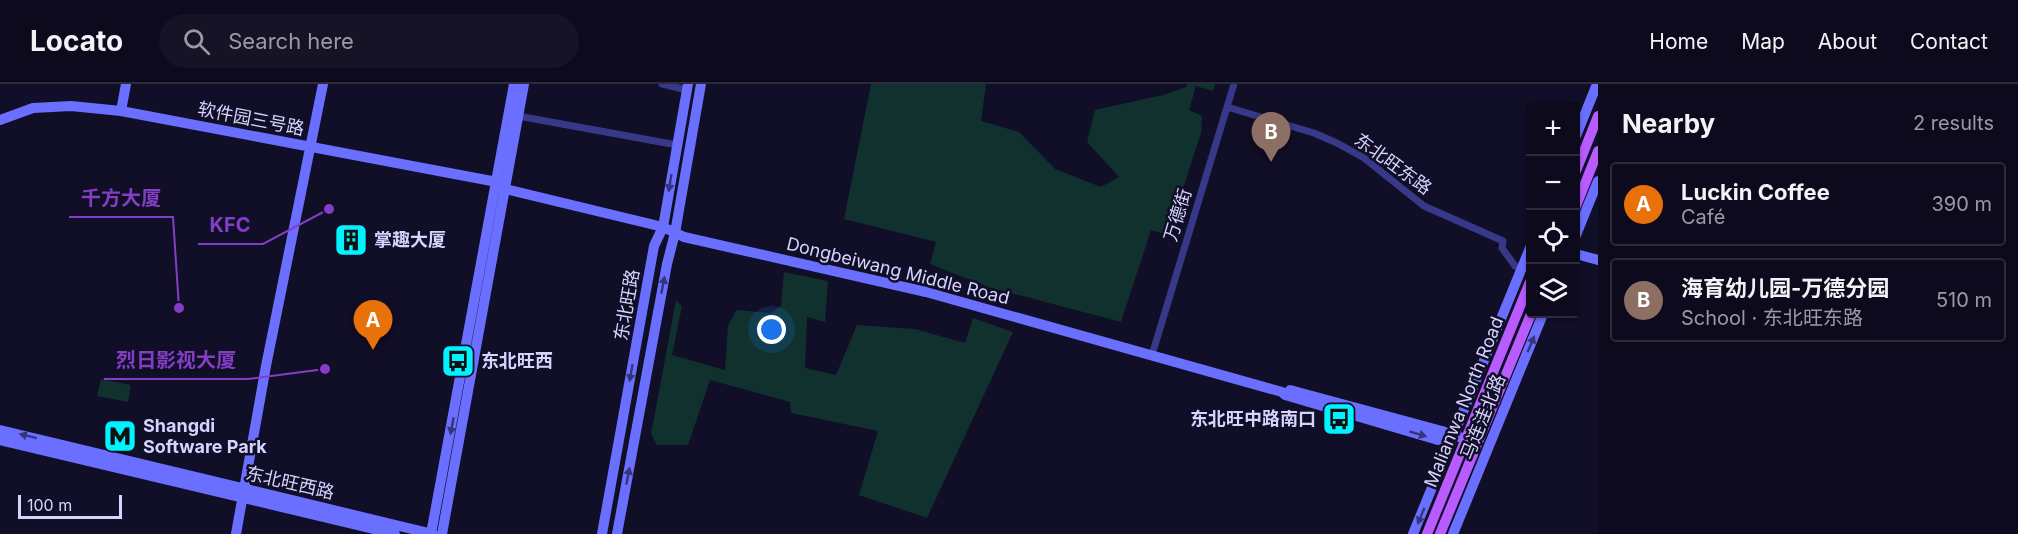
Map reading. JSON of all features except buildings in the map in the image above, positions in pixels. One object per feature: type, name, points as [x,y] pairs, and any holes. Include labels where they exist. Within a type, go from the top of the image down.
[{"type":"main road","points":[[1580,159],[1598,116]]},
{"type":"main road","points":[[1580,194],[1598,152]]},
{"type":"main road","name":"Malianwa North Road","points":[[1440,534],[1526,293]]},
{"type":"main road","name":"Malianwa North Road","points":[[1427,534],[1472,441],[1496,399],[1529,318]]},
{"type":"street","points":[[121,111],[126,84]]},
{"type":"street","points":[[236,534],[266,366],[323,84]]},
{"type":"street","points":[[442,534],[501,186],[514,84]]},
{"type":"street","points":[[432,534],[501,186],[524,84]]},
{"type":"street","points":[[662,84],[688,87]]},
{"type":"street","name":"东北旺路","points":[[617,534],[701,84]]},
{"type":"street","name":"万德街","points":[[1152,355],[1234,84]]},
{"type":"street","points":[[1580,124],[1597,84]]},
{"type":"street","name":"东北旺路","points":[[602,534],[654,246],[663,227],[688,87]]},
{"type":"street","name":"软件园三号路","points":[[0,120],[33,108],[71,106],[121,111],[501,186]]},
{"type":"street","name":"东北旺东路","points":[[1227,107],[1314,133],[1364,158],[1424,206],[1503,241],[1502,248],[1515,266],[1523,271]]},
{"type":"street","points":[[518,116],[677,145]]},
{"type":"street","points":[[1580,223],[1598,181]]},
{"type":"street","name":"Dongbeiwang Middle Road","points":[[501,186],[663,227],[684,237],[897,284],[1282,392],[1287,389],[1324,398],[1472,441]]},
{"type":"street","points":[[1580,255],[1598,260]]},
{"type":"street","name":"马连洼北路","points":[[1413,534],[1523,271]]},
{"type":"street","name":"马连洼北路","points":[[1453,534],[1541,318]]},
{"type":"street","points":[[1496,399],[1521,366]]},
{"type":"street","name":"东北旺西路","points":[[0,430],[395,534]]},
{"type":"street","name":"东北旺西路","points":[[0,440],[432,534]]},
{"type":"green space","points":[[871,84],[986,84],[981,121],[1019,132],[1055,169],[1101,187],[1119,177],[1087,142],[1095,110],[1163,95],[1186,87],[1187,84],[1215,84],[1213,91],[1196,86],[1189,110],[1202,116],[1201,133],[1168,235],[1151,230],[1121,322],[988,287],[930,264],[936,242],[844,219]]},
{"type":"green space","points":[[784,272],[828,281],[825,322],[807,317],[805,368],[836,375],[857,325],[915,329],[965,343],[973,318],[1013,332],[927,518],[859,495],[878,431],[791,413],[790,402],[710,380],[688,445],[657,445],[651,434],[676,300],[682,306],[672,355],[725,370],[728,326],[736,310],[771,313],[781,306]]},
{"type":"green space","points":[[101,379],[131,385],[128,402],[97,396]]},
{"type":"place","name":"海育幼儿园-万德分园","points":[[1271,162]]},
{"type":"place","name":"KFC","points":[[329,209]]},
{"type":"place","name":"掌趣大厦","points":[[351,240]]},
{"type":"place","name":"千方大厦","points":[[179,308]]},
{"type":"place","name":"Luckin Coffee","points":[[373,350]]},
{"type":"place","name":"东北旺西","points":[[458,361]]},
{"type":"place","name":"烈日影视大厦","points":[[325,369]]},
{"type":"place","name":"东北旺中路南口","points":[[1339,419]]},
{"type":"place","name":"Shangdi Software Park","points":[[120,436]]}]
